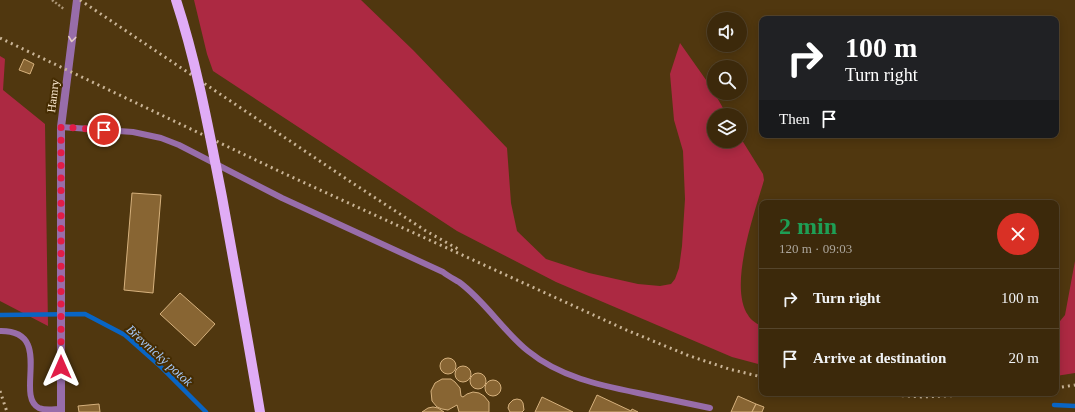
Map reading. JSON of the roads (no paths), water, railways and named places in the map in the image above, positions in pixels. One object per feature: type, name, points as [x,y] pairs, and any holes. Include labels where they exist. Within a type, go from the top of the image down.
[{"type":"main road","points":[[176,0],[187,33],[203,101],[260,412]]},
{"type":"street","name":"Hamry","points":[[61,411],[61,127],[77,0]]},
{"type":"lane","points":[[61,127],[133,132],[161,138],[179,145],[282,198],[443,272],[460,283],[477,298],[528,351],[544,362],[576,378],[597,384],[710,408]]},
{"type":"lane","points":[[0,332],[11,331],[22,338],[29,348],[31,360],[30,394],[35,405],[40,408],[61,411]]},
{"type":"waterway","name":"Břevnický potok","points":[[0,315],[85,314],[125,335],[160,366],[206,412]]},
{"type":"waterway","points":[[1054,405],[1075,406]]},
{"type":"railway","points":[[80,0],[351,182],[426,231],[458,249]]},
{"type":"railway","points":[[0,38],[283,173],[624,329],[687,355],[729,369],[759,376]]},
{"type":"railway","points":[[1059,388],[1075,385]]},
{"type":"railway","points":[[0,391],[7,412]]},
{"type":"railway","points":[[907,396],[945,396]]}]
